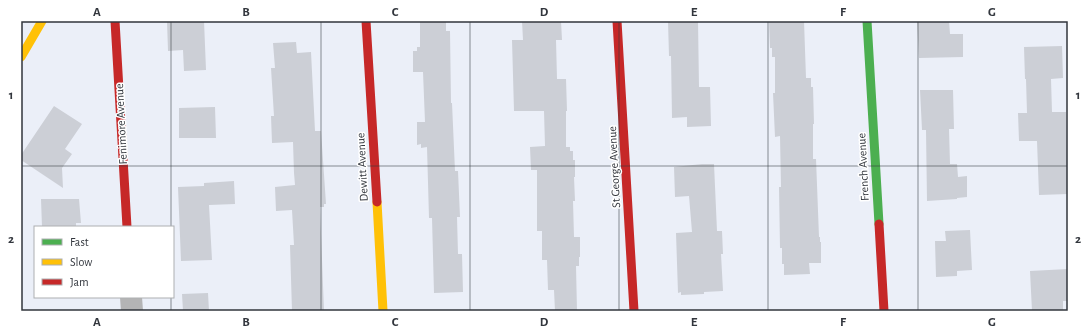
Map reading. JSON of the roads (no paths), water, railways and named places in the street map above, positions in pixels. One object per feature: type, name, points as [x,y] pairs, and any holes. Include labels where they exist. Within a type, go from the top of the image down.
[{"type":"street","points":[[21,57],[42,21]]},
{"type":"street","name":"Fenimore Avenue","points":[[115,21],[127,226]]},
{"type":"street","name":"Dewitt Avenue","points":[[366,21],[383,311]]},
{"type":"street","name":"St George Avenue","points":[[618,21],[634,311]]},
{"type":"street","name":"French Avenue","points":[[867,21],[884,311]]},
{"type":"street","points":[[131,298],[132,311]]}]
